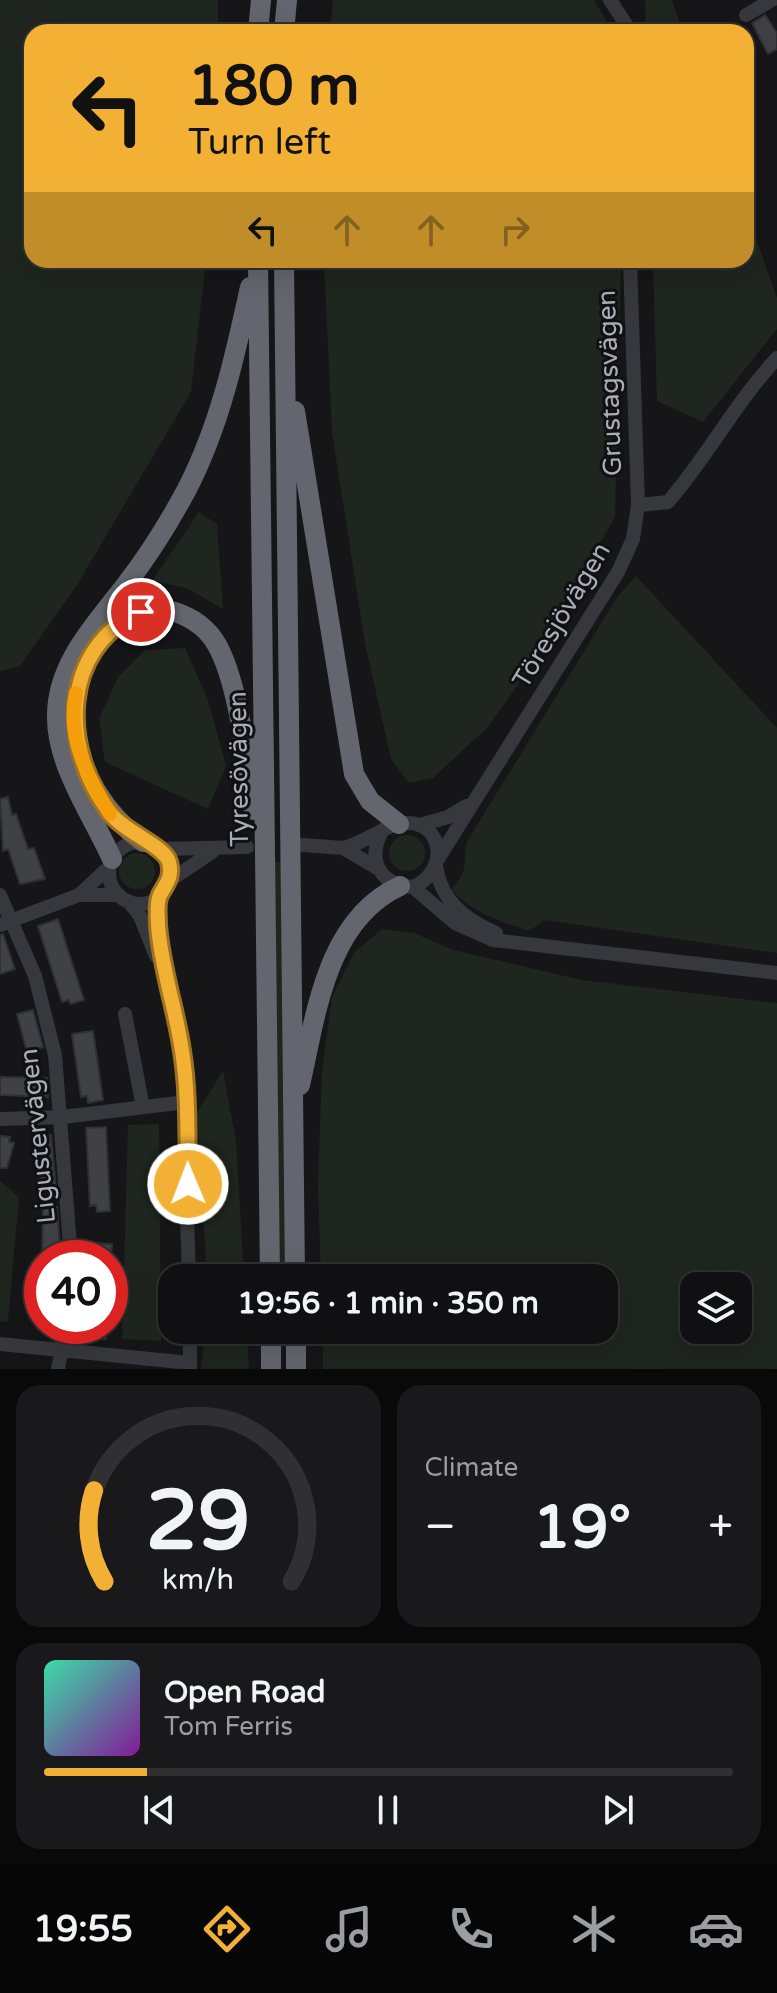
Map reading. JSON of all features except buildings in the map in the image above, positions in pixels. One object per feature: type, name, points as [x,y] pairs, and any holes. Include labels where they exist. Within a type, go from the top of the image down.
[{"type":"highway","points":[[259,24],[261,0]]},
{"type":"highway","points":[[285,24],[287,0]]},
{"type":"highway","points":[[111,863],[58,735],[61,684],[80,645],[170,520],[204,454],[233,365],[255,268]]},
{"type":"highway","name":"Tyresövägen","points":[[257,268],[270,1264]]},
{"type":"highway","name":"Tyresövägen","points":[[284,268],[295,1264]]},
{"type":"highway","points":[[285,349],[351,761],[370,801],[390,828]]},
{"type":"highway","points":[[152,845],[110,813],[91,782],[77,746],[73,706],[79,683],[102,639],[115,626],[141,612],[169,611],[183,614],[207,630],[223,657],[265,873]]},
{"type":"highway","points":[[293,1119],[321,997],[338,948],[366,910],[406,886]]},
{"type":"highway","points":[[271,1344],[271,1369]]},
{"type":"highway","points":[[296,1344],[296,1369]]},
{"type":"street","points":[[610,0],[626,24]]},
{"type":"street","points":[[746,15],[772,0]]},
{"type":"street","name":"Grustagsvägen","points":[[630,268],[638,505]]},
{"type":"street","points":[[638,505],[668,502],[687,480],[738,402],[777,358]]},
{"type":"street","name":"Töresjövägen","points":[[437,862],[618,572],[633,539],[638,505]]},
{"type":"street","points":[[343,848],[390,828],[420,825],[457,813],[473,801]]},
{"type":"street","points":[[420,825],[431,834],[437,846],[442,889],[461,914],[512,941]]},
{"type":"street","points":[[377,868],[374,856],[390,828]]},
{"type":"street","points":[[79,895],[128,844],[214,850],[247,847]]},
{"type":"street","points":[[152,845],[170,863],[169,881]]},
{"type":"street","points":[[303,845],[343,848],[406,886],[475,935],[777,973]]},
{"type":"street","points":[[189,1264],[182,1051],[158,928],[160,896],[169,881],[214,850]]},
{"type":"street","points":[[406,886],[430,877],[437,862]]},
{"type":"street","points":[[111,863],[111,886],[124,898],[147,931],[169,990]]},
{"type":"street","name":"Ligustervägen","points":[[0,895],[4,923],[44,1003],[55,1055],[63,1117],[70,1240]]},
{"type":"street","points":[[4,923],[79,895],[150,902],[160,896]]},
{"type":"street","points":[[125,1014],[143,1107]]},
{"type":"street","points":[[0,1119],[63,1117],[186,1102]]},
{"type":"street","points":[[0,1344],[190,1366],[190,1344]]},
{"type":"street","points":[[58,1369],[63,1344]]},
{"type":"shaded area","points":[[0,0],[218,0],[218,24],[24,24],[24,268],[205,268],[191,392],[77,585],[20,666],[0,671]]},
{"type":"shaded area","points":[[333,0],[594,0],[608,24],[331,24]]},
{"type":"shaded area","points":[[645,0],[672,0],[680,24],[646,24]]},
{"type":"shaded area","points":[[754,233],[777,298],[777,329],[703,422],[657,401],[653,268],[754,268]]},
{"type":"shaded area","points":[[324,268],[621,268],[615,516],[539,655],[488,727],[433,778],[409,783],[391,759],[365,643],[332,432]]},
{"type":"shaded area","points":[[199,512],[217,524],[223,609],[187,588],[152,581]]},
{"type":"shaded area","points":[[636,576],[777,728],[777,953],[545,920],[529,931],[497,920],[451,890],[463,873],[466,843],[618,596]]},
{"type":"shaded area","points":[[185,648],[208,700],[226,766],[208,809],[105,762],[99,719],[118,677],[145,650]]},
{"type":"shaded area","points":[[407,835],[420,840],[425,853],[420,866],[407,871],[394,866],[389,853],[394,840]]},
{"type":"shaded area","points":[[137,853],[149,859],[155,871],[149,883],[137,889],[125,883],[119,871],[125,859]]},
{"type":"shaded area","points":[[274,862],[282,862],[287,1264],[277,1264]]},
{"type":"shaded area","points":[[382,929],[414,933],[453,950],[582,980],[777,1003],[777,1369],[323,1369],[323,1344],[618,1344],[618,1264],[321,1264],[318,1185],[322,1071],[332,997],[354,953]]},
{"type":"shaded area","points":[[223,1071],[236,1141],[243,1264],[206,1264],[197,1112]]},
{"type":"shaded area","points":[[159,1124],[158,1341],[128,1339],[128,1240],[125,1240],[128,1125]]},
{"type":"shaded area","points":[[0,1181],[19,1197],[8,1322],[0,1321]]},
{"type":"shaded area","points":[[204,1344],[248,1344],[249,1369],[201,1369]]},
{"type":"slow traffic","points":[[76,693],[73,706],[77,746],[91,782],[110,814]]},
{"type":"route","points":[[141,612],[115,626],[90,658],[73,706],[74,725],[77,746],[91,782],[110,813],[143,842],[161,849],[170,863],[169,881],[160,896],[158,928],[182,1051],[188,1184]]}]
